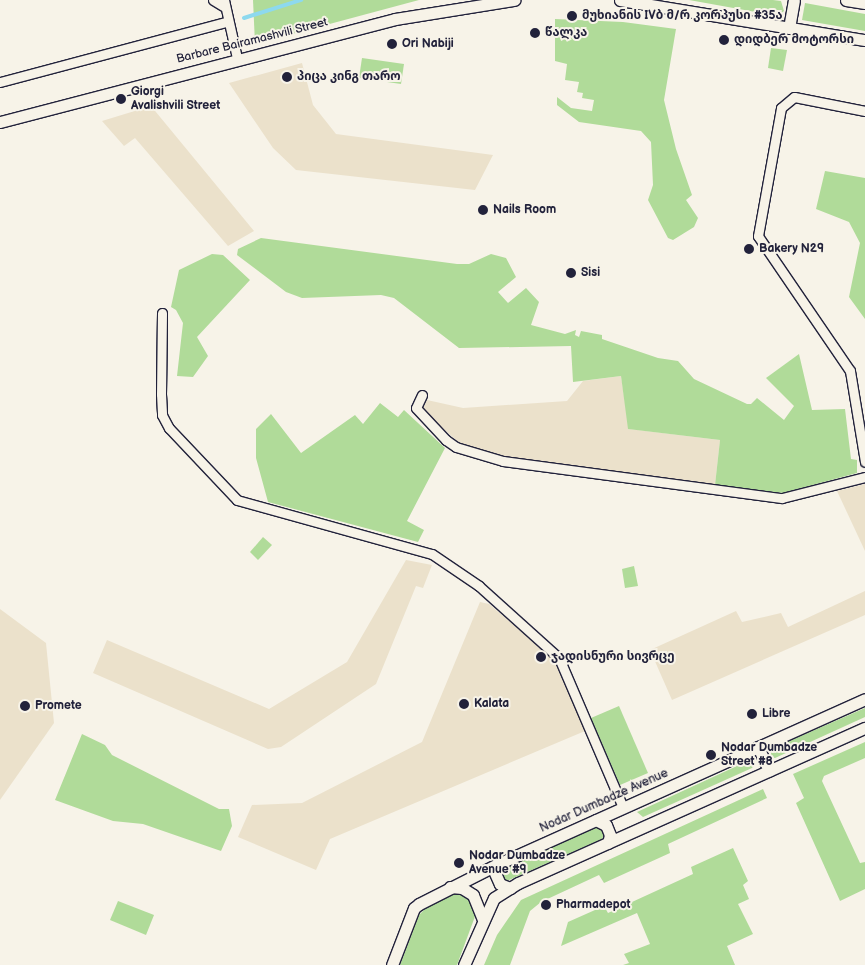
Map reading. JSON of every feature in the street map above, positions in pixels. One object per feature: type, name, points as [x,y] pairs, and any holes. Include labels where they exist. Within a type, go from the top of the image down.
[{"type":"street","points":[[212,0],[223,3],[226,22],[238,58]]},
{"type":"street","name":"Barbare Bairamashvili Street","points":[[0,122],[238,58],[395,19],[514,0]]},
{"type":"street","points":[[620,0],[865,40]]},
{"type":"street","points":[[789,28],[794,0]]},
{"type":"street","points":[[846,0],[865,3]]},
{"type":"street","name":"Barbare Bairamashvili Street","points":[[0,82],[226,22]]},
{"type":"street","points":[[865,111],[794,97],[781,108],[758,236],[850,371],[865,462]]},
{"type":"street","points":[[162,313],[162,415],[169,428],[237,500],[432,554],[479,586],[558,658],[623,807]]},
{"type":"street","points":[[422,395],[416,408],[446,440],[456,447],[503,461],[782,498],[865,477]]},
{"type":"street","name":"Nodar Dumbadze Avenue","points":[[392,965],[414,908],[450,887],[865,699]]},
{"type":"street","points":[[464,965],[494,898],[510,888],[865,728]]},
{"type":"street","points":[[758,747],[769,771]]},
{"type":"street","points":[[596,820],[606,825],[610,835],[608,843]]},
{"type":"street","points":[[498,864],[494,874],[500,884],[510,888]]},
{"type":"street","points":[[450,887],[462,888],[473,895],[483,920]]},
{"type":"shaded area","points":[[302,63],[313,105],[336,134],[493,155],[475,190],[296,170],[273,148],[229,83]]},
{"type":"shaded area","points":[[151,106],[254,231],[228,246],[135,138],[124,146],[102,121]]},
{"type":"shaded area","points":[[621,376],[629,429],[720,440],[715,485],[506,458],[463,446],[422,410],[427,400],[463,408],[567,401],[583,381]]},
{"type":"shaded area","points":[[865,484],[865,551],[837,491]]},
{"type":"shaded area","points":[[406,560],[432,565],[423,588],[416,586],[376,684],[281,747],[268,749],[93,673],[107,640],[269,709],[347,662]]},
{"type":"shaded area","points":[[865,591],[865,615],[672,700],[650,650],[736,611],[742,622],[781,613],[788,627]]},
{"type":"shaded area","points":[[480,602],[489,604],[554,660],[585,731],[330,839],[316,870],[238,837],[252,805],[302,803],[422,742]]},
{"type":"shaded area","name":"Promete","points":[[0,609],[46,643],[54,723],[0,800]]},
{"type":"green space","points":[[253,0],[419,0],[255,44]]},
{"type":"green space","points":[[689,0],[773,0],[781,1],[784,11],[778,16]]},
{"type":"green space","points":[[805,3],[865,14],[865,31],[802,20]]},
{"type":"green space","points":[[555,19],[623,22],[676,29],[664,100],[676,149],[692,195],[686,200],[698,218],[694,227],[673,240],[668,238],[648,200],[653,185],[651,142],[641,131],[579,122],[557,105],[557,97],[571,108],[592,111],[594,100],[582,98],[583,93],[577,92],[579,82],[565,80],[567,64],[555,61]]},
{"type":"green space","points":[[771,48],[787,50],[783,71],[768,68]]},
{"type":"green space","points":[[362,58],[404,64],[401,84],[359,78]]},
{"type":"green space","points":[[825,171],[865,178],[865,319],[849,297],[860,243],[849,222],[816,209]]},
{"type":"green space","points":[[261,238],[457,264],[469,264],[491,254],[506,258],[516,277],[498,292],[508,303],[526,288],[539,302],[531,325],[565,334],[576,330],[575,335],[579,337],[581,331],[602,335],[602,339],[658,358],[678,361],[694,379],[747,404],[751,404],[757,398],[784,420],[794,406],[766,378],[799,354],[812,410],[845,409],[851,459],[857,460],[857,473],[783,493],[715,485],[720,440],[628,429],[621,376],[573,382],[571,346],[459,348],[394,298],[381,295],[302,298],[286,292],[237,255],[238,249]]},
{"type":"green space","points":[[212,254],[223,255],[250,280],[197,337],[208,356],[193,377],[177,376],[183,323],[176,310],[171,307],[179,270]]},
{"type":"green space","points":[[380,403],[398,417],[404,410],[445,448],[407,521],[424,530],[418,542],[268,502],[256,458],[256,429],[271,414],[301,453],[355,415],[363,424]]},
{"type":"green space","points":[[263,537],[272,545],[258,560],[250,552]]},
{"type":"green space","points":[[634,566],[638,586],[625,588],[622,569]]},
{"type":"green space","points":[[619,706],[648,773],[620,785],[591,718]]},
{"type":"green space","points":[[865,708],[865,717],[775,758],[771,757],[771,749]]},
{"type":"green space","points":[[82,734],[105,745],[112,755],[219,809],[229,809],[232,826],[221,851],[143,824],[113,821],[55,800]]},
{"type":"green space","points":[[865,742],[865,758],[824,776],[822,781],[860,863],[865,862],[865,889],[840,901],[796,803],[804,798],[793,774]]},
{"type":"green space","points":[[750,760],[754,765],[752,768],[643,817],[637,812]]},
{"type":"green space","points":[[763,789],[767,798],[668,844],[670,853],[604,883],[599,875],[541,902],[530,911],[510,965],[484,965],[497,935],[521,900]]},
{"type":"green space","points":[[598,826],[605,834],[602,839],[507,881],[502,879],[502,869]]},
{"type":"green space","points":[[733,848],[748,881],[743,885],[749,899],[738,904],[753,934],[727,946],[735,965],[623,965],[629,963],[624,954],[650,944],[637,913],[561,946],[568,922],[604,906],[608,913],[693,874],[691,867]]},
{"type":"green space","points":[[460,892],[470,896],[477,911],[457,965],[400,965],[419,915],[431,903]]},
{"type":"green space","points":[[118,901],[154,915],[146,935],[110,920]]},
{"type":"waterway","points":[[244,18],[301,0]]},
{"type":"place","name":"მუხიანის IVბ მ/რ კორპუსი #35ა","points":[[572,16]]},
{"type":"place","name":"წალკა","points":[[535,33]]},
{"type":"place","name":"დიდბერ მოტორსი","points":[[724,40]]},
{"type":"place","name":"Ori Nabiji","points":[[392,44]]},
{"type":"place","name":"პიცა კინგ თარო","points":[[287,77]]},
{"type":"place","name":"Giorgi Avalishvili Street","points":[[121,99]]},
{"type":"place","name":"Nails Room","points":[[483,210]]},
{"type":"place","name":"Bakery N29","points":[[749,249]]},
{"type":"place","name":"Sisi","points":[[571,273]]},
{"type":"place","name":"ჯადისნური სივრცე","points":[[541,657]]},
{"type":"place","name":"Kalata","points":[[464,704]]},
{"type":"place","name":"Promete","points":[[25,706]]},
{"type":"place","name":"Libre","points":[[752,714]]},
{"type":"place","name":"Nodar Dumbadze Street #8","points":[[711,755]]},
{"type":"place","name":"Nodar Dumbadze Avenue #9","points":[[459,863]]},
{"type":"place","name":"Pharmadepot","points":[[546,905]]}]
